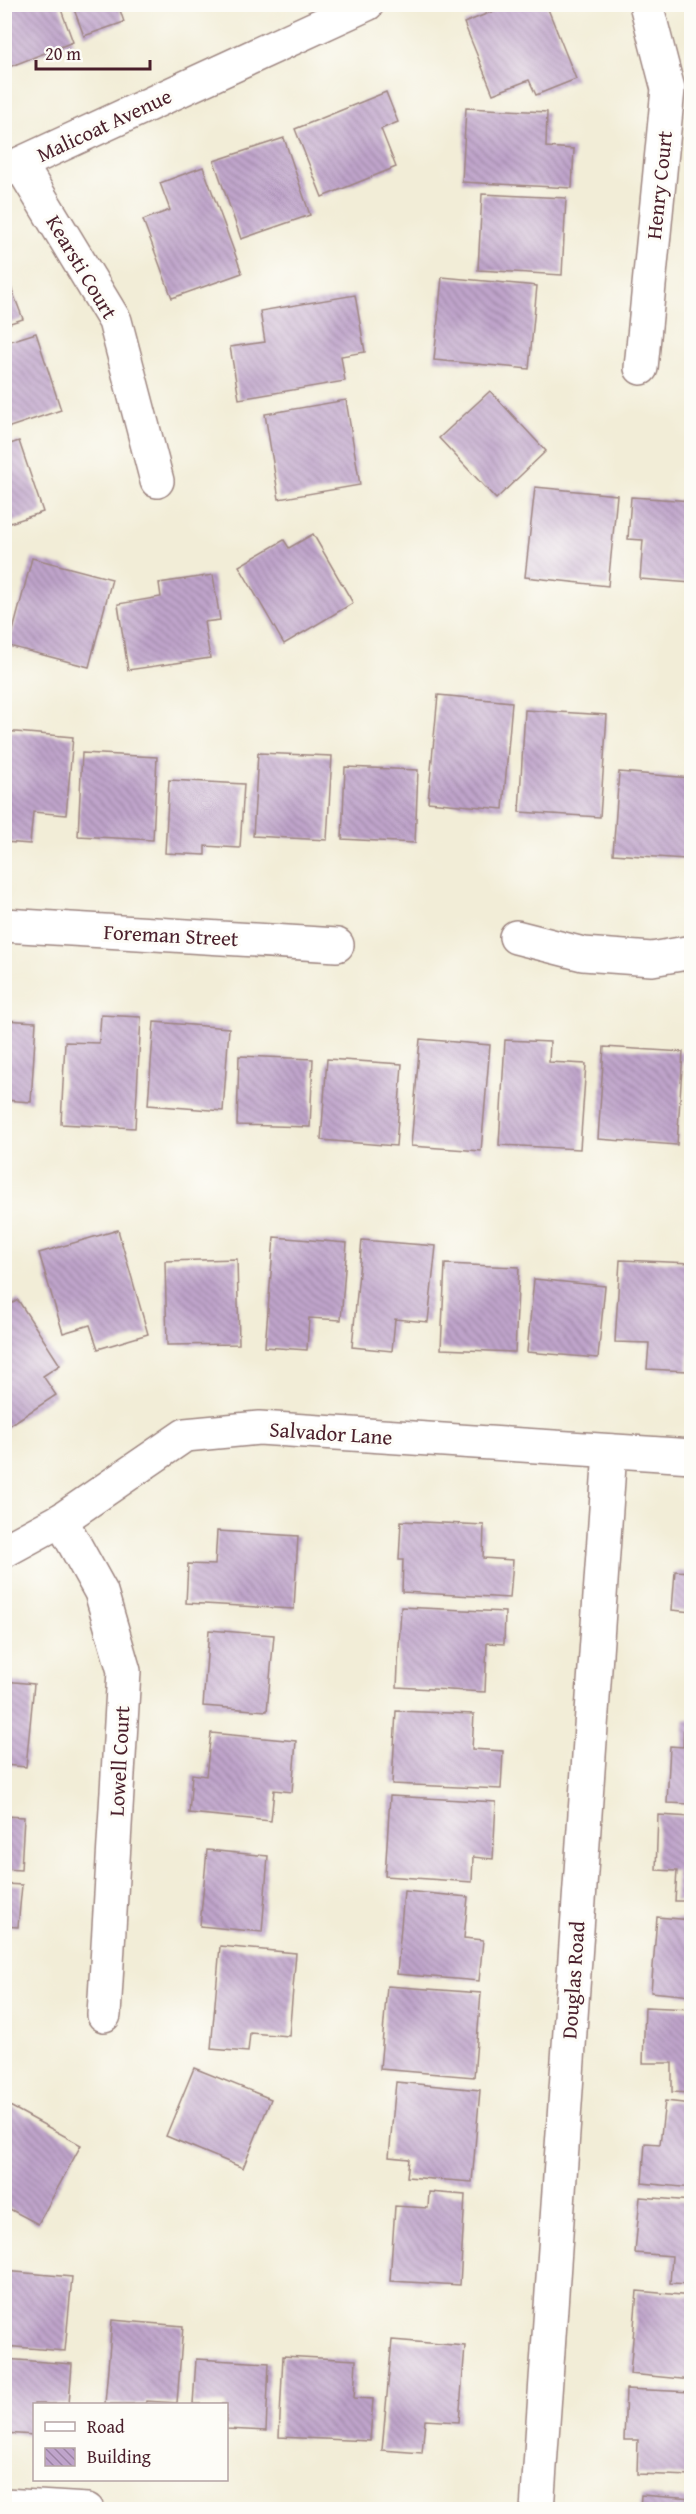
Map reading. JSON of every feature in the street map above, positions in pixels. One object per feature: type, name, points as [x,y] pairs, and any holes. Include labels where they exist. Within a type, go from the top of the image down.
[{"type":"street","name":"Malicoat Avenue","points":[[12,167],[367,4]]},
{"type":"street","name":"Henry Court","points":[[641,368],[668,89],[646,4]]},
{"type":"street","name":"Kearsti Court","points":[[12,167],[115,321],[157,481]]},
{"type":"street","name":"Foreman Street","points":[[4,925],[337,945]]},
{"type":"street","points":[[516,937],[583,954],[652,959],[692,952]]},
{"type":"street","name":"Salvador Lane","points":[[4,1551],[62,1520],[185,1436],[259,1428],[692,1456]]},
{"type":"street","name":"Douglas Road","points":[[537,2510],[610,1451]]},
{"type":"street","name":"Lowell Court","points":[[62,1520],[101,1592],[124,1671],[104,2015]]},
{"type":"street","points":[[4,2505],[87,2510]]},
{"type":"building","points":[[4,4],[59,4],[73,42],[4,69]]},
{"type":"building","points":[[72,4],[118,4],[124,22],[84,36]]},
{"type":"building","points":[[511,4],[546,4],[576,79],[536,95],[529,80],[493,94],[464,23]]},
{"type":"building","points":[[386,92],[398,122],[381,129],[396,167],[322,197],[295,129]]},
{"type":"building","points":[[466,108],[547,112],[546,147],[574,149],[572,188],[462,182]]},
{"type":"building","points":[[284,138],[310,215],[241,239],[214,161]]},
{"type":"building","points":[[203,167],[242,273],[172,298],[143,220],[170,210],[160,183]]},
{"type":"building","points":[[482,194],[566,198],[562,275],[478,270]]},
{"type":"building","points":[[4,269],[23,319],[4,325]]},
{"type":"building","points":[[442,277],[537,286],[529,369],[434,360]]},
{"type":"building","points":[[355,295],[365,352],[341,356],[345,381],[239,399],[230,347],[265,342],[260,311]]},
{"type":"building","points":[[36,333],[61,410],[4,429],[4,343]]},
{"type":"building","points":[[490,391],[546,451],[496,499],[439,438]]},
{"type":"building","points":[[346,400],[360,485],[279,499],[265,414]]},
{"type":"building","points":[[19,441],[43,512],[4,525],[4,446]]},
{"type":"building","points":[[535,487],[617,495],[608,586],[525,577]]},
{"type":"building","points":[[631,497],[692,501],[692,583],[640,579],[643,540],[628,539]]},
{"type":"building","points":[[313,534],[353,603],[284,644],[239,566],[284,540],[289,548]]},
{"type":"building","points":[[32,558],[112,579],[89,667],[9,646]]},
{"type":"building","points":[[213,575],[220,620],[204,622],[210,658],[128,670],[118,604],[161,597],[159,583]]},
{"type":"building","points":[[438,695],[512,702],[503,809],[428,802]]},
{"type":"building","points":[[525,710],[607,715],[600,817],[519,812]]},
{"type":"building","points":[[4,731],[73,737],[66,815],[33,812],[30,844],[4,842]]},
{"type":"building","points":[[82,753],[157,757],[153,840],[78,836]]},
{"type":"building","points":[[258,753],[332,756],[327,840],[253,836]]},
{"type":"building","points":[[345,767],[418,770],[415,843],[342,839]]},
{"type":"building","points":[[619,772],[691,778],[685,859],[613,854]]},
{"type":"building","points":[[169,780],[244,784],[240,848],[205,846],[205,855],[165,853]]},
{"type":"building","points":[[101,1015],[141,1017],[135,1128],[61,1124],[65,1042],[99,1043]]},
{"type":"building","points":[[4,1020],[36,1022],[31,1102],[4,1100]]},
{"type":"building","points":[[154,1022],[229,1028],[223,1111],[148,1105]]},
{"type":"building","points":[[420,1039],[490,1045],[481,1151],[411,1146]]},
{"type":"building","points":[[505,1040],[550,1042],[549,1062],[586,1064],[580,1149],[499,1145]]},
{"type":"building","points":[[604,1047],[683,1052],[677,1145],[598,1139]]},
{"type":"building","points":[[239,1056],[313,1059],[310,1127],[237,1125]]},
{"type":"building","points":[[327,1059],[402,1064],[396,1146],[321,1140]]},
{"type":"building","points":[[118,1230],[148,1334],[98,1349],[90,1325],[63,1333],[39,1253]]},
{"type":"building","points":[[274,1237],[347,1243],[341,1320],[309,1318],[307,1350],[265,1347]]},
{"type":"building","points":[[362,1240],[436,1246],[428,1322],[395,1319],[392,1351],[352,1347]]},
{"type":"building","points":[[237,1259],[239,1344],[167,1345],[165,1261]]},
{"type":"building","points":[[620,1260],[692,1263],[688,1371],[647,1369],[649,1343],[615,1342]]},
{"type":"building","points":[[445,1264],[519,1267],[515,1352],[441,1349]]},
{"type":"building","points":[[534,1279],[605,1286],[598,1358],[527,1352]]},
{"type":"building","points":[[18,1300],[60,1365],[43,1376],[56,1395],[4,1429],[4,1308]]},
{"type":"building","points":[[401,1521],[484,1525],[483,1558],[513,1560],[510,1598],[402,1592],[403,1560],[399,1560]]},
{"type":"building","points":[[217,1531],[298,1536],[294,1609],[186,1603],[188,1564],[215,1565]]},
{"type":"building","points":[[675,1571],[692,1572],[692,1612],[672,1610]]},
{"type":"building","points":[[401,1607],[505,1612],[504,1644],[487,1643],[485,1692],[397,1687]]},
{"type":"building","points":[[209,1630],[274,1635],[267,1711],[203,1706]]},
{"type":"building","points":[[5,1681],[34,1684],[26,1767],[5,1765]]},
{"type":"building","points":[[396,1711],[474,1714],[472,1749],[503,1751],[501,1789],[392,1784]]},
{"type":"building","points":[[684,1720],[692,1720],[692,1804],[667,1803],[670,1746],[683,1747]]},
{"type":"building","points":[[211,1733],[296,1741],[292,1792],[274,1790],[271,1821],[189,1813],[192,1774],[206,1776]]},
{"type":"building","points":[[390,1796],[496,1802],[493,1859],[473,1857],[472,1882],[385,1876]]},
{"type":"building","points":[[658,1815],[692,1817],[692,1901],[675,1901],[677,1871],[656,1870]]},
{"type":"building","points":[[4,1816],[24,1817],[21,1870],[4,1869]]},
{"type":"building","points":[[207,1850],[268,1856],[262,1932],[200,1926]]},
{"type":"building","points":[[5,1884],[22,1885],[18,1927],[5,1926]]},
{"type":"building","points":[[404,1891],[468,1897],[464,1938],[483,1940],[479,1981],[397,1974]]},
{"type":"building","points":[[657,1917],[692,1920],[692,1996],[651,1992]]},
{"type":"building","points":[[220,1946],[296,1953],[289,2036],[250,2033],[248,2052],[211,2049]]},
{"type":"building","points":[[387,1986],[481,1993],[474,2077],[380,2069]]},
{"type":"building","points":[[645,2007],[692,2009],[692,2093],[672,2092],[672,2063],[643,2063]]},
{"type":"building","points":[[194,2068],[271,2099],[243,2168],[166,2136]]},
{"type":"building","points":[[396,2082],[480,2090],[472,2182],[407,2177],[409,2159],[389,2157]]},
{"type":"building","points":[[665,2101],[692,2104],[692,2188],[642,2183],[645,2143],[660,2144]]},
{"type":"building","points":[[8,2105],[81,2145],[38,2224],[4,2206],[4,2113]]},
{"type":"building","points":[[429,2192],[465,2195],[460,2285],[390,2281],[395,2206],[428,2208]]},
{"type":"building","points":[[640,2197],[692,2201],[692,2284],[670,2283],[672,2256],[635,2253]]},
{"type":"building","points":[[4,2271],[72,2277],[65,2351],[4,2346]]},
{"type":"building","points":[[637,2291],[692,2296],[692,2380],[630,2374]]},
{"type":"building","points":[[112,2320],[183,2326],[177,2403],[146,2401],[145,2403],[105,2403]]},
{"type":"building","points":[[392,2340],[465,2346],[459,2422],[425,2420],[422,2453],[382,2450]]},
{"type":"building","points":[[283,2356],[356,2360],[354,2398],[373,2399],[370,2441],[279,2437]]},
{"type":"building","points":[[4,2359],[72,2364],[69,2403],[33,2403],[33,2435],[4,2433]]},
{"type":"building","points":[[196,2359],[269,2363],[266,2431],[228,2429],[228,2403],[193,2403]]},
{"type":"building","points":[[626,2389],[692,2392],[692,2476],[637,2474],[638,2440],[624,2440]]},
{"type":"building","points":[[641,2495],[692,2499],[692,2510],[640,2510]]}]
